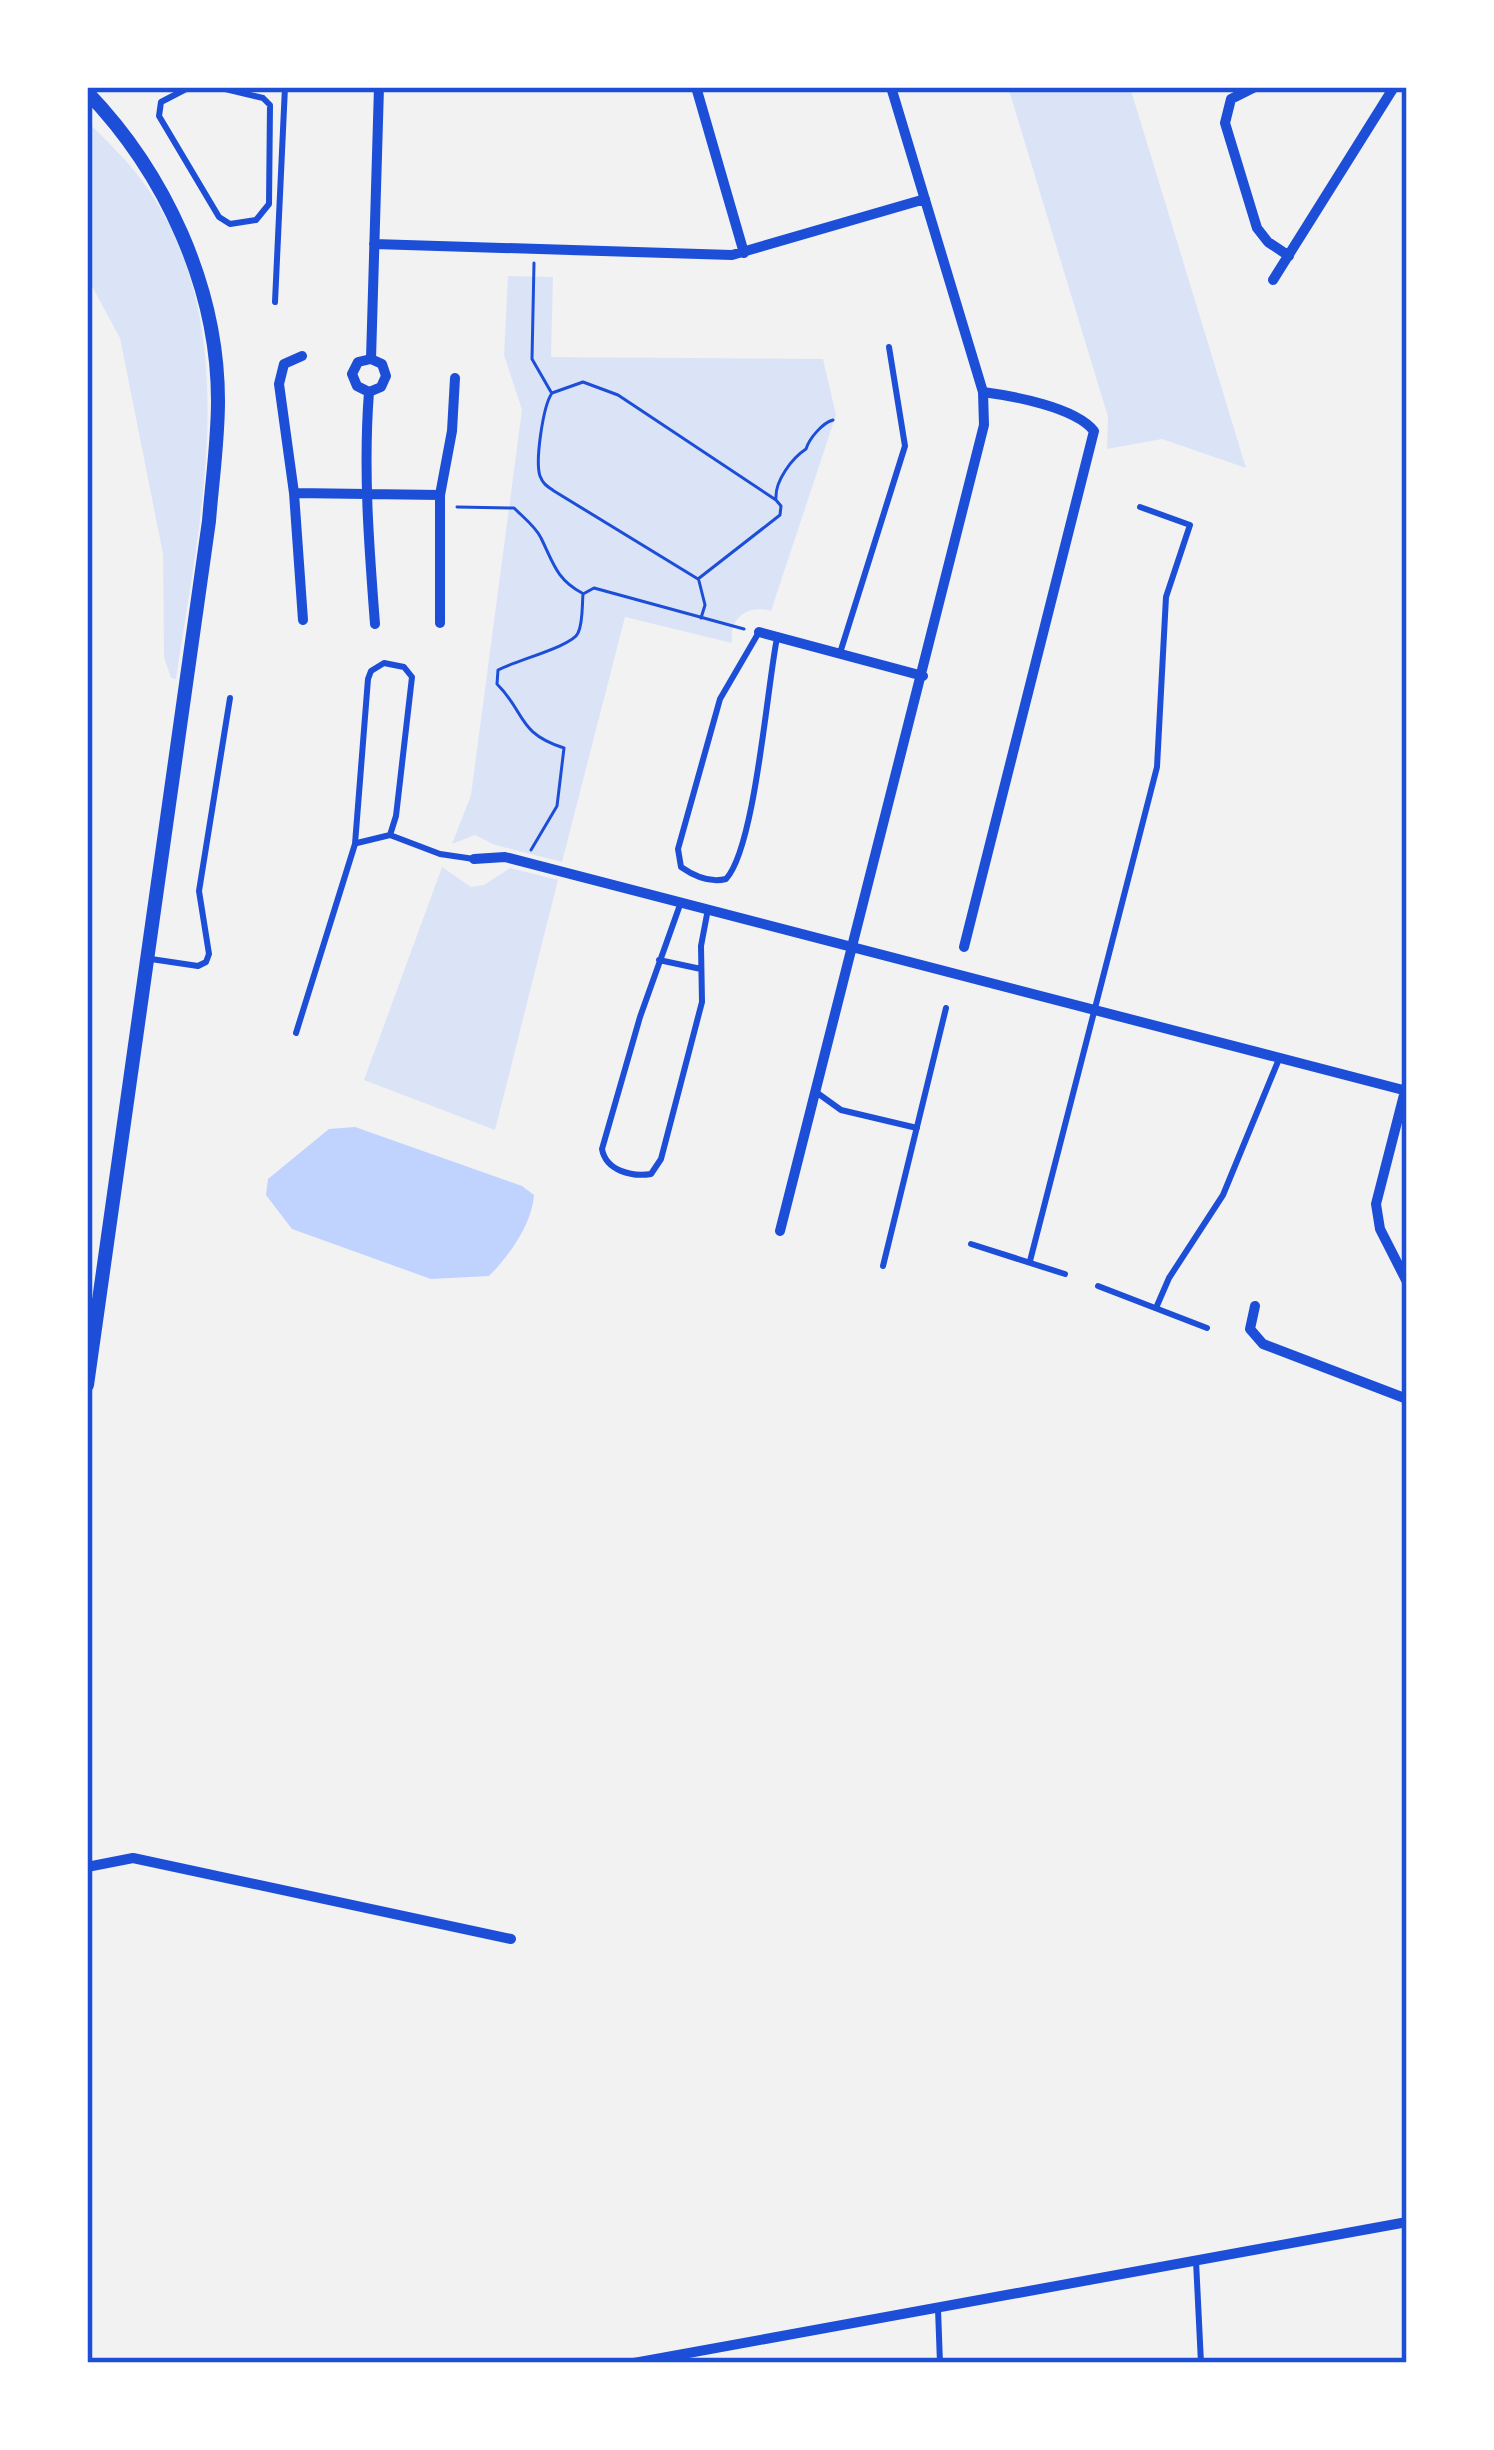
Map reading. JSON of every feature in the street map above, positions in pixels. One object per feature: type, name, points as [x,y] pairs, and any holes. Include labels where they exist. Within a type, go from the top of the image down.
[{"type":"street","points":[[371,358],[379,87]]},
{"type":"street","points":[[696,87],[744,253]]},
{"type":"street","points":[[780,1231],[984,425],[983,392],[891,87]]},
{"type":"street","points":[[1255,87],[1232,99],[1225,124],[1260,235],[1289,256]]},
{"type":"street","points":[[1273,280],[1394,87]]},
{"type":"street","points":[[87,92],[122,130],[186,242],[208,314],[218,399],[209,521],[87,1385]]},
{"type":"street","points":[[374,244],[744,253],[925,199]]},
{"type":"street","points":[[302,356],[284,364],[278,384],[294,493],[303,620]]},
{"type":"street","points":[[371,358],[382,364],[386,376],[381,387],[370,392],[357,386],[352,374],[358,362],[371,358]]},
{"type":"street","points":[[440,623],[440,495],[452,431],[454,378]]},
{"type":"street","points":[[370,392],[365,493],[376,624]]},
{"type":"street","points":[[964,947],[1042,626],[1094,439],[1094,431],[1083,420],[1021,398],[983,392]]},
{"type":"street","points":[[294,493],[440,495]]},
{"type":"street","points":[[759,632],[923,676]]},
{"type":"street","points":[[474,859],[505,857],[1406,1089],[1376,1204],[1380,1229],[1407,1282]]},
{"type":"street","points":[[1255,1306],[1250,1329],[1263,1344],[1406,1397]]},
{"type":"street","points":[[87,1867],[133,1858],[511,1939]]},
{"type":"street","points":[[634,2363],[1407,2222]]},
{"type":"lane","points":[[190,87],[161,102],[159,116],[219,217],[236,224],[256,220],[269,204],[270,105],[263,98],[218,87]]},
{"type":"lane","points":[[275,302],[285,87]]},
{"type":"lane","points":[[840,652],[905,446],[889,347]]},
{"type":"lane","points":[[1030,1261],[1157,767],[1166,597],[1190,525],[1140,507]]},
{"type":"lane","points":[[759,632],[720,699],[678,849],[681,867],[717,881],[726,879],[738,860],[766,729],[777,637]]},
{"type":"lane","points":[[296,1034],[356,844],[368,679],[370,670],[384,663],[404,667],[412,677],[390,836]]},
{"type":"lane","points":[[147,958],[198,966],[209,954],[199,891],[230,698]]},
{"type":"lane","points":[[356,844],[390,836],[440,854],[474,859]]},
{"type":"lane","points":[[682,902],[659,960],[602,1149],[604,1157],[622,1172],[651,1174],[662,1160],[702,1002],[708,909]]},
{"type":"lane","points":[[659,960],[701,969]]},
{"type":"lane","points":[[884,1266],[946,1008]]},
{"type":"lane","points":[[1156,1308],[1236,1168],[1279,1058]]},
{"type":"lane","points":[[816,1092],[841,1110],[917,1128]]},
{"type":"lane","points":[[971,1244],[1065,1274]]},
{"type":"lane","points":[[1098,1286],[1208,1328]]},
{"type":"lane","points":[[1196,2261],[1201,2363]]},
{"type":"lane","points":[[938,2309],[940,2363]]},
{"type":"path","points":[[535,249],[532,359],[552,393]]},
{"type":"path","points":[[701,618],[705,605],[698,579],[543,482],[538,470],[545,406],[552,393],[583,382],[608,389],[776,500]]},
{"type":"path","points":[[698,579],[780,514],[775,486],[813,435],[833,420]]},
{"type":"path","points":[[462,507],[514,508],[540,535],[548,559],[565,584],[583,594]]},
{"type":"path","points":[[583,594],[594,588],[730,627]]},
{"type":"path","points":[[531,849],[557,806],[564,748],[542,741],[519,720],[510,698],[496,684],[498,670],[572,642],[579,632],[583,594]]},
{"type":"shaded area","points":[[1008,87],[1130,87],[1246,468],[1162,439],[1107,449],[1108,417]]},
{"type":"shaded area","points":[[87,121],[148,189],[178,245],[197,304],[206,365],[207,428],[203,492],[176,679],[171,678],[164,657],[163,554],[120,338],[87,277]]},
{"type":"shaded area","points":[[508,276],[553,277],[551,357],[823,359],[836,415],[771,611],[741,615],[733,626],[732,643],[625,617],[562,862],[495,845],[475,835],[452,844],[471,795],[522,410],[504,355]]},
{"type":"shaded area","points":[[442,867],[471,887],[484,885],[510,868],[558,880],[495,1130],[364,1080]]},
{"type":"water","points":[[355,1127],[522,1186],[534,1195],[518,1239],[489,1276],[431,1279],[292,1229],[266,1195],[268,1179],[329,1129]]}]
